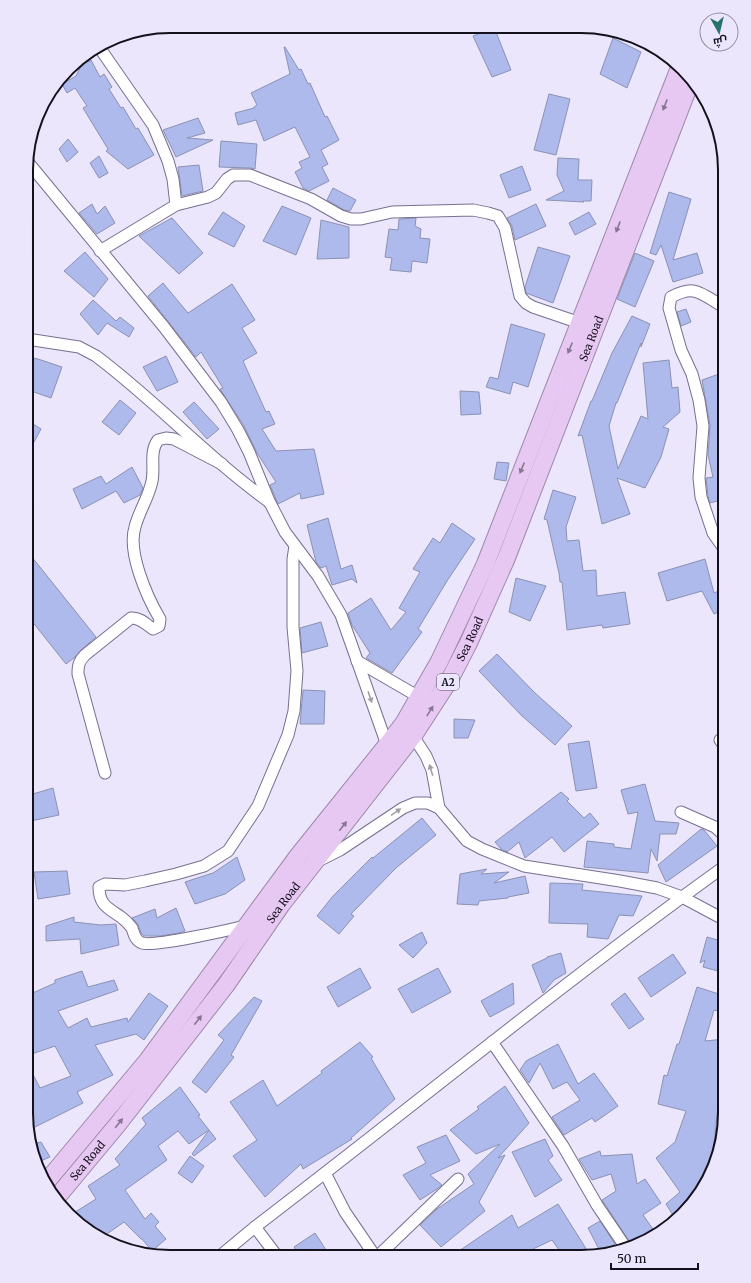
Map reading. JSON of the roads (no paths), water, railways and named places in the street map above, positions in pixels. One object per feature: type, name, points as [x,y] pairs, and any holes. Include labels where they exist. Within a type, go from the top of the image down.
[{"type":"highway","name":"Sea Road","points":[[60,1194],[118,1124],[179,1032],[245,926],[298,856],[404,722],[440,662],[485,565],[678,73]]},
{"type":"highway","name":"Sea Road","points":[[50,1179],[148,1060],[179,1032],[226,985],[281,905],[413,736],[450,679],[472,638],[501,572],[689,86]]},
{"type":"highway","points":[[85,1135],[101,1143]]},
{"type":"street","points":[[102,51],[154,124],[173,179],[176,204]]},
{"type":"street","points":[[33,168],[164,327],[221,402],[249,452],[269,501],[285,532],[318,576],[341,615],[387,745]]},
{"type":"street","points":[[100,251],[176,204],[208,197],[216,193],[227,179],[233,175],[250,175],[311,199],[341,216],[351,219],[361,219],[392,212],[473,210],[498,216],[505,228],[520,296],[532,307],[580,323]]},
{"type":"street","points":[[718,304],[693,291],[678,293],[671,298],[669,308],[700,400],[702,426],[699,478],[701,497],[713,533],[718,540]]},
{"type":"street","points":[[33,340],[65,344],[88,350],[112,368],[246,485],[269,501]]},
{"type":"street","points":[[105,773],[78,674],[78,666],[80,660],[85,655],[130,618],[139,619],[153,629],[159,626],[160,619],[140,576],[132,542],[134,528],[150,489],[153,474],[153,452],[155,444],[158,440],[166,438],[174,439],[222,464]]},
{"type":"street","points":[[245,926],[176,940],[148,944],[142,943],[135,936],[131,927],[126,921],[105,906],[99,896],[99,887],[105,884],[125,884],[145,881],[204,866],[228,850],[258,806],[288,735],[294,711],[297,671],[293,627],[294,559],[296,546]]},
{"type":"street","points":[[357,661],[419,697]]},
{"type":"street","points":[[413,736],[426,756],[432,770],[439,808]]},
{"type":"street","points":[[315,862],[331,855],[403,808],[415,803],[428,803],[439,808],[467,841],[506,860],[524,866],[657,888],[682,896],[718,916]]},
{"type":"street","points":[[681,812],[718,830]]},
{"type":"street","points":[[227,1250],[492,1042],[682,896],[718,871]]},
{"type":"street","points":[[492,1042],[563,1146],[597,1205],[623,1243]]},
{"type":"street","points":[[325,1173],[345,1212],[372,1250]]},
{"type":"street","points":[[382,1250],[458,1179]]},
{"type":"street","points":[[255,1227],[272,1250]]}]
